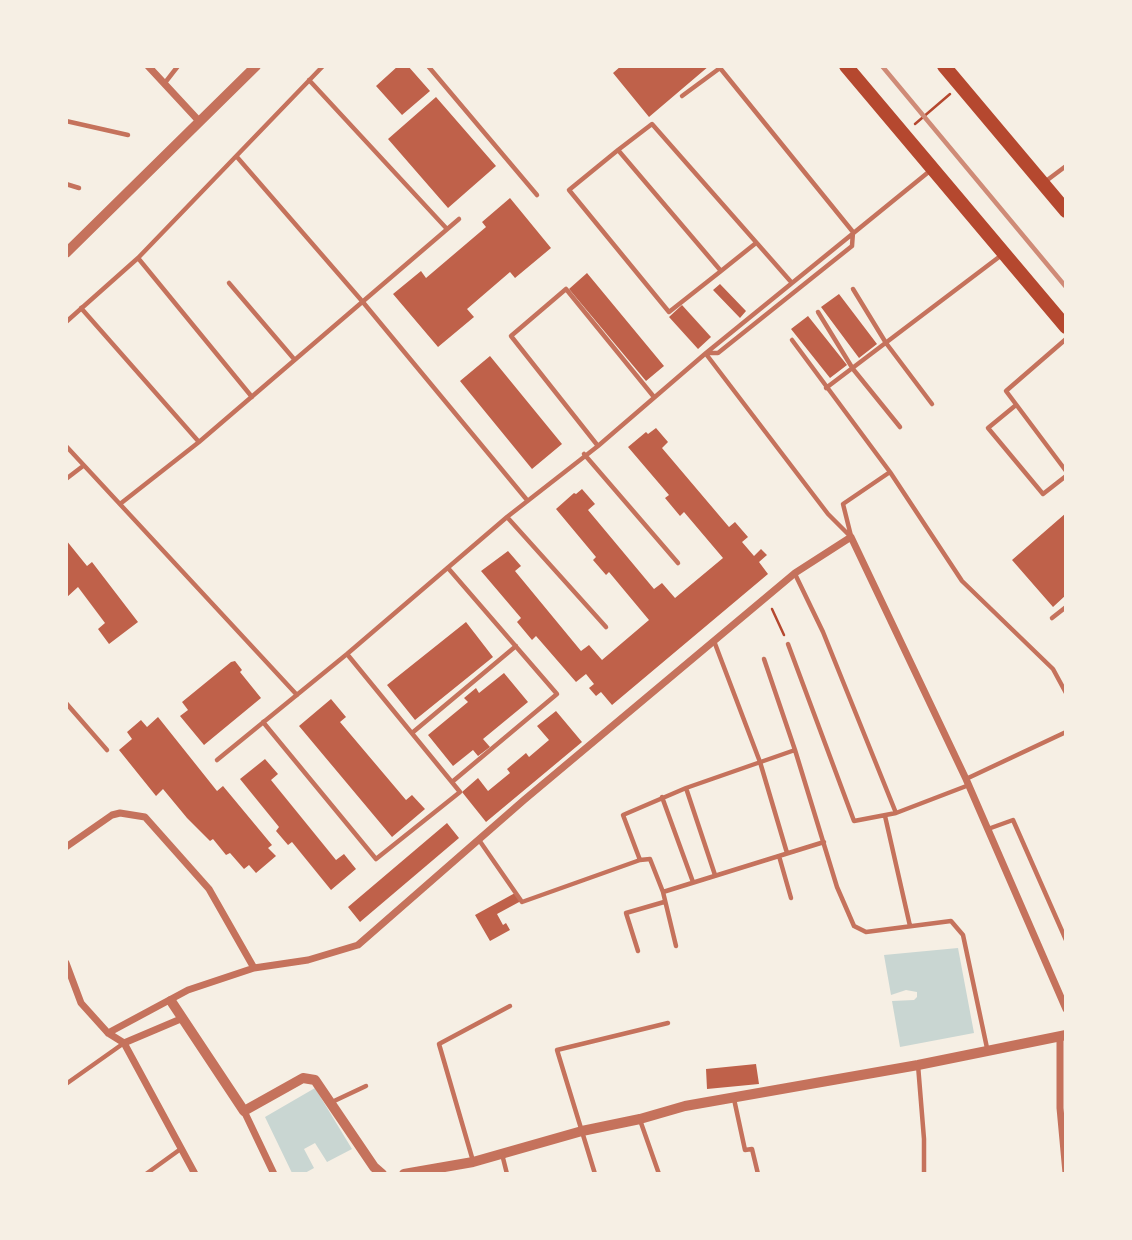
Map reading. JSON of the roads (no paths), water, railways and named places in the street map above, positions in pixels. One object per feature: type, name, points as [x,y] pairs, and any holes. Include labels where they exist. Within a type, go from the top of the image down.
[{"type":"highway","points":[[846,66],[1064,321]]},
{"type":"highway","points":[[944,66],[1066,211]]},
{"type":"street","points":[[148,66],[199,121]]},
{"type":"street","points":[[66,253],[256,66]]},
{"type":"street","points":[[108,1033],[188,990],[254,968],[308,960],[358,945],[794,573],[851,537],[967,782],[1066,1009]]},
{"type":"street","points":[[66,847],[112,815],[120,813],[145,817],[209,889],[254,968]]},
{"type":"street","points":[[66,963],[81,1003],[108,1033],[124,1043],[195,1174]]},
{"type":"street","points":[[171,1000],[244,1111],[274,1174]]},
{"type":"street","points":[[124,1043],[183,1018]]},
{"type":"street","points":[[404,1174],[473,1162],[582,1131],[685,1106],[918,1065],[1063,1035],[1060,1108],[1066,1173]]},
{"type":"street","points":[[244,1111],[303,1078],[315,1080],[374,1167],[382,1174]]},
{"type":"lane","points":[[164,84],[178,66]]},
{"type":"lane","points":[[66,322],[138,258],[323,66]]},
{"type":"lane","points":[[428,66],[537,195]]},
{"type":"lane","points":[[682,96],[720,68],[853,232],[852,246],[718,353],[706,353]]},
{"type":"lane","points":[[309,80],[447,229]]},
{"type":"lane","points":[[66,121],[128,135]]},
{"type":"lane","points":[[756,243],[669,312],[569,190],[652,124],[792,282]]},
{"type":"lane","points":[[618,150],[722,271]]},
{"type":"lane","points":[[237,157],[362,301],[527,500]]},
{"type":"lane","points":[[1043,184],[1066,166]]},
{"type":"lane","points":[[217,760],[347,654],[527,500],[584,454],[598,446],[706,353],[932,169]]},
{"type":"lane","points":[[66,184],[79,188]]},
{"type":"lane","points":[[120,504],[199,442],[459,219]]},
{"type":"lane","points":[[827,388],[1004,254]]},
{"type":"lane","points":[[138,258],[251,397]]},
{"type":"lane","points":[[229,283],[294,359]]},
{"type":"lane","points":[[598,446],[511,336],[566,289],[654,397]]},
{"type":"lane","points":[[853,289],[886,343],[932,404]]},
{"type":"lane","points":[[80,308],[199,442]]},
{"type":"lane","points":[[818,312],[853,369],[900,427]]},
{"type":"lane","points":[[1016,405],[988,428],[1043,494],[1066,473],[1006,390],[1066,339]]},
{"type":"lane","points":[[792,340],[890,472],[962,581],[1053,669],[1066,693]]},
{"type":"lane","points":[[706,353],[828,514],[851,537]]},
{"type":"lane","points":[[66,446],[297,695]]},
{"type":"lane","points":[[584,454],[678,563]]},
{"type":"lane","points":[[66,479],[83,466]]},
{"type":"lane","points":[[851,537],[843,504],[890,472]]},
{"type":"lane","points":[[507,517],[606,627]]},
{"type":"lane","points":[[448,568],[557,694],[452,782]]},
{"type":"lane","points":[[794,573],[823,632],[896,813]]},
{"type":"lane","points":[[1052,618],[1066,607]]},
{"type":"lane","points":[[714,641],[760,762],[788,853]]},
{"type":"lane","points":[[788,644],[855,821],[896,813],[967,782],[1066,732]]},
{"type":"lane","points":[[412,733],[516,646]]},
{"type":"lane","points":[[263,723],[376,859],[460,792],[347,654]]},
{"type":"lane","points":[[764,659],[838,887],[854,926],[866,932],[951,921],[963,934],[988,1049]]},
{"type":"lane","points":[[66,703],[107,750]]},
{"type":"lane","points":[[640,860],[623,815],[662,797],[795,750]]},
{"type":"lane","points":[[686,788],[715,876]]},
{"type":"lane","points":[[662,797],[693,882]]},
{"type":"lane","points":[[886,816],[910,926]]},
{"type":"lane","points":[[988,829],[1013,820],[1066,940]]},
{"type":"lane","points":[[480,839],[522,902],[640,860],[650,859],[663,892],[676,946]]},
{"type":"lane","points":[[663,892],[824,842]]},
{"type":"lane","points":[[779,856],[791,898]]},
{"type":"lane","points":[[638,951],[626,914],[664,902]]},
{"type":"lane","points":[[473,1162],[439,1044],[510,1006]]},
{"type":"lane","points":[[595,1174],[557,1050],[668,1023]]},
{"type":"lane","points":[[66,1084],[124,1043]]},
{"type":"lane","points":[[918,1065],[924,1174]]},
{"type":"lane","points":[[331,1102],[366,1086]]},
{"type":"lane","points":[[734,1099],[745,1150],[752,1149],[758,1174]]},
{"type":"lane","points":[[640,1119],[659,1174]]},
{"type":"lane","points":[[146,1174],[182,1148]]},
{"type":"lane","points":[[501,1153],[507,1174]]},
{"type":"railway","points":[[882,66],[1066,287]]}]
